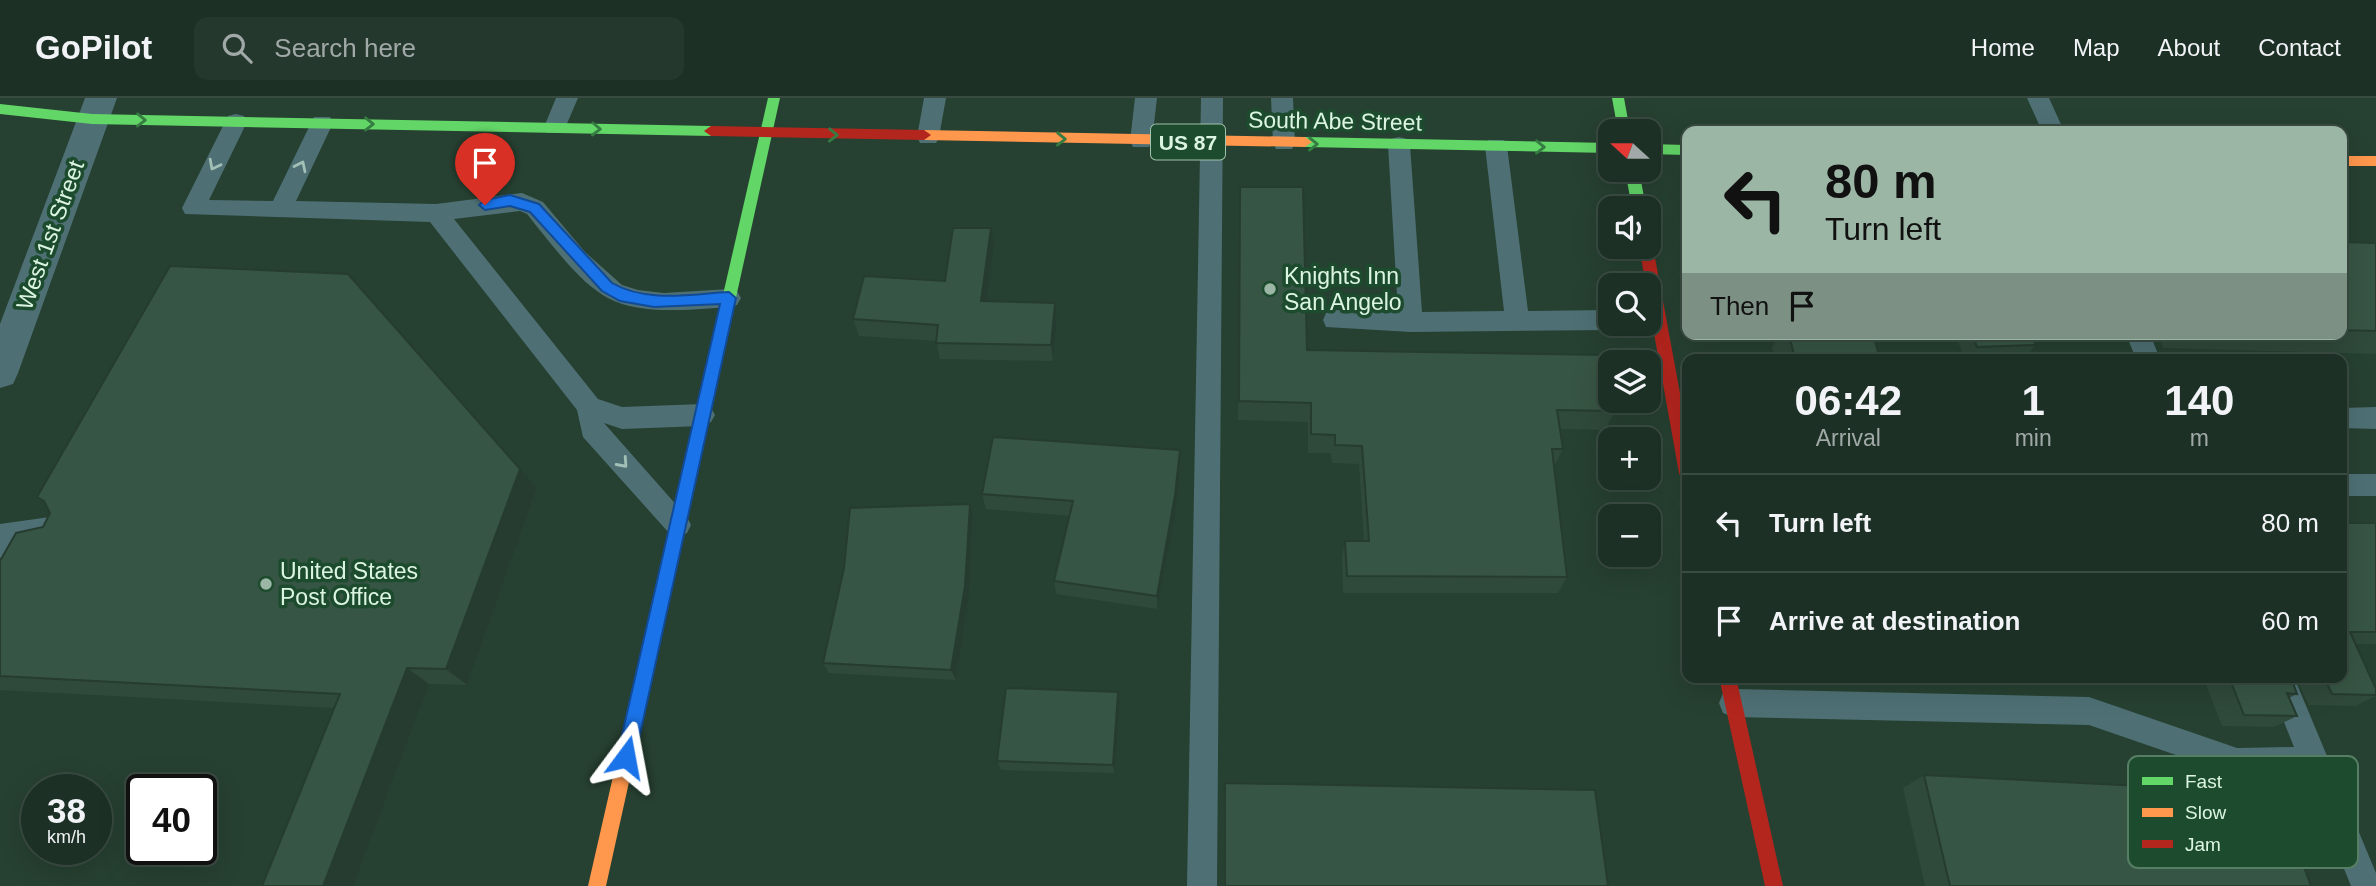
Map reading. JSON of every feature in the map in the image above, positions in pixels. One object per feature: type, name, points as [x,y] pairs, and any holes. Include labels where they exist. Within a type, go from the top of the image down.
[{"type":"main road","points":[[597,886],[774,98]]},
{"type":"main road","points":[[1618,98],[1622,119]]},
{"type":"main road","name":"US 87","points":[[0,109],[97,109],[236,122],[555,127],[765,134]]},
{"type":"main road","name":"South Abe Street","points":[[765,134],[1598,148]]},
{"type":"main road","points":[[1661,149],[1682,150]]},
{"type":"main road","points":[[2347,161],[2376,161]]},
{"type":"main road","points":[[1659,336],[1680,396],[1682,418]]},
{"type":"main road","points":[[1730,690],[1774,886]]},
{"type":"street","name":"West 1st Street","points":[[3,357],[97,109]]},
{"type":"street","points":[[0,541],[57,533]]},
{"type":"lane","points":[[555,127],[566,98]]},
{"type":"lane","points":[[928,137],[935,98]]},
{"type":"lane","points":[[1141,141],[1146,98]]},
{"type":"lane","points":[[1202,886],[1212,98]]},
{"type":"lane","points":[[1282,98],[1284,143]]},
{"type":"lane","points":[[2038,98],[2051,126]]},
{"type":"lane","points":[[236,122],[193,208],[436,213],[510,201],[522,202],[534,208],[607,287],[625,297],[654,302],[729,298]]},
{"type":"lane","points":[[280,210],[322,123]]},
{"type":"lane","points":[[1399,145],[1411,321]]},
{"type":"lane","points":[[1496,146],[1517,321]]},
{"type":"lane","points":[[436,213],[589,407],[592,429],[678,525]]},
{"type":"lane","points":[[1335,320],[1598,320]]},
{"type":"lane","points":[[589,407],[622,418],[702,415]]},
{"type":"lane","points":[[2347,418],[2376,418]]},
{"type":"lane","points":[[2347,485],[2376,485]]},
{"type":"lane","points":[[2282,683],[2313,756]]},
{"type":"lane","points":[[1730,690],[2089,711],[2220,756]]},
{"type":"lane","points":[[2358,866],[2366,886]]},
{"type":"building","points":[[1240,187],[1303,187],[1307,350],[1598,355],[1598,411],[1557,410],[1563,449],[1552,449],[1567,577],[1347,576],[1345,541],[1369,541],[1362,446],[1335,445],[1335,435],[1311,434],[1311,403],[1239,401]]},
{"type":"building","points":[[953,228],[991,228],[981,301],[1055,303],[1051,345],[936,343],[938,325],[853,319],[864,276],[945,281]]},
{"type":"building","points":[[2347,242],[2376,243],[2376,331],[2347,330]]},
{"type":"building","name":"United States Post Office","points":[[170,266],[348,274],[520,469],[446,669],[407,668],[323,886],[262,886],[340,694],[0,676],[0,561],[16,533],[43,527],[50,513],[44,501],[37,497]]},
{"type":"building","points":[[1790,340],[1875,340],[1879,354],[1794,354]]},
{"type":"building","points":[[1974,340],[2034,340],[2036,345],[1977,347]]},
{"type":"building","points":[[993,437],[1180,450],[1157,596],[1054,581],[1073,501],[982,494]]},
{"type":"building","points":[[970,504],[965,586],[951,670],[823,663],[844,568],[850,508]]},
{"type":"building","points":[[2347,523],[2376,523],[2376,632],[2350,632],[2376,689],[2376,695],[2332,694],[2327,683],[2347,683]]},
{"type":"building","points":[[2231,683],[2293,683],[2297,694],[2287,693],[2297,716],[2244,715]]},
{"type":"building","points":[[1006,688],[1118,692],[1113,765],[997,761]]},
{"type":"building","points":[[1924,775],[2128,785],[2128,868],[2304,868],[2311,886],[1950,886]]},
{"type":"building","points":[[1225,783],[1595,790],[1608,886],[1225,886]]},
{"type":"traffic: fast","points":[[664,588],[774,98]]},
{"type":"traffic: fast","points":[[1618,98],[1622,119]]},
{"type":"traffic: fast","points":[[0,109],[92,119],[711,131]]},
{"type":"traffic: fast","points":[[1305,142],[1598,148]]},
{"type":"traffic: fast","points":[[1661,149],[1682,150]]},
{"type":"traffic: fast","points":[[1634,182],[1637,196]]},
{"type":"traffic: slow","points":[[924,135],[1305,142]]},
{"type":"traffic: slow","points":[[2347,161],[2376,161]]},
{"type":"traffic: slow","points":[[597,886],[664,588]]},
{"type":"traffic: jam","points":[[711,131],[924,135]]},
{"type":"traffic: jam","points":[[1648,259],[1682,445]]},
{"type":"traffic: jam","points":[[1728,683],[1774,886]]},
{"type":"place","name":"Knights Inn San Angelo","points":[[1270,289]]},
{"type":"place","name":"United States Post Office","points":[[266,584]]},
{"type":"route","points":[[485,205],[510,201],[522,202],[534,208],[607,287],[625,297],[654,302],[729,298],[626,757]]}]
